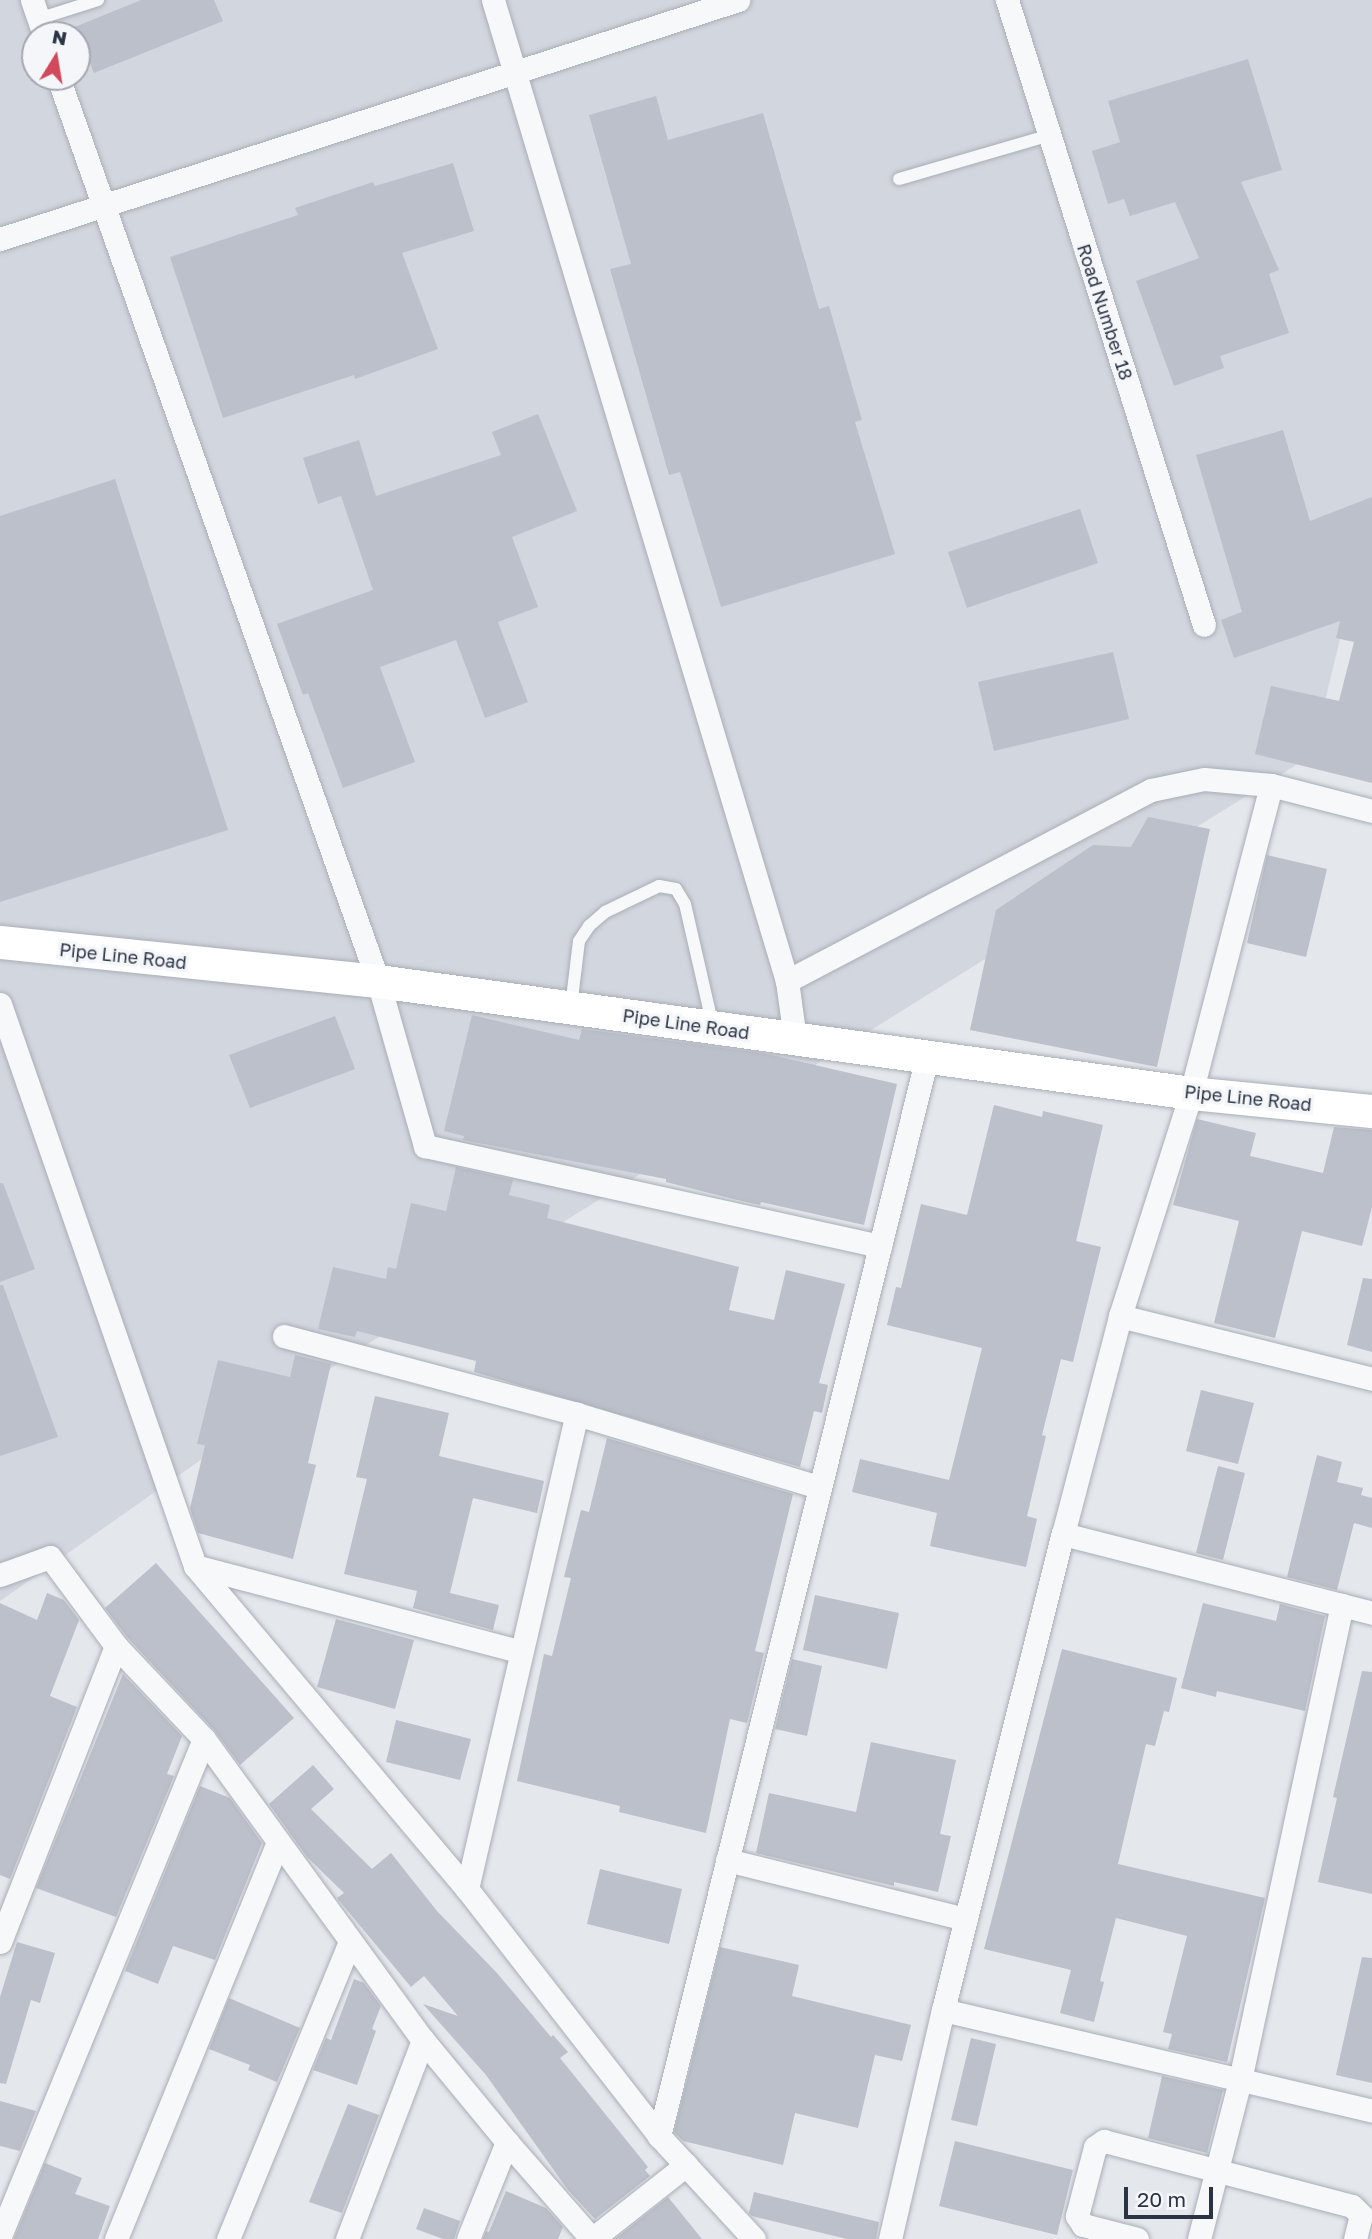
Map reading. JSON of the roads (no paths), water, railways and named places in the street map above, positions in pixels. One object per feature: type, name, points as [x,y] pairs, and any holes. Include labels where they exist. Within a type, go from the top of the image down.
[{"type":"street","points":[[493,0],[788,981],[795,1039]]},
{"type":"street","points":[[0,239],[738,0]]},
{"type":"street","name":"Road Number 18","points":[[1007,0],[1204,625]]},
{"type":"street","points":[[63,91],[378,981],[425,1146],[880,1246]]},
{"type":"street","points":[[788,981],[1151,790],[1204,779],[1271,785],[1372,811]]},
{"type":"street","points":[[890,2239],[965,1919],[1063,1534],[1121,1316],[1191,1093],[1271,785]]},
{"type":"street","name":"Pipe Line Road","points":[[0,942],[378,981],[1191,1093],[1372,1111]]},
{"type":"street","points":[[0,1004],[195,1566],[467,1889],[659,2136],[754,2239]]},
{"type":"street","points":[[659,2136],[927,1057]]},
{"type":"street","points":[[1121,1316],[1372,1379]]},
{"type":"street","points":[[284,1336],[577,1414],[819,1487]]},
{"type":"street","points":[[467,1889],[577,1414]]},
{"type":"street","points":[[1063,1534],[1372,1613]]},
{"type":"street","points":[[0,1576],[50,1557],[117,1646],[204,1738],[350,1942],[424,2040],[584,2234],[592,2239],[686,2165]]},
{"type":"street","points":[[195,1566],[520,1651]]},
{"type":"street","points":[[1199,2239],[1240,2080],[1342,1605]]},
{"type":"street","points":[[0,1942],[8,1896],[117,1646]]},
{"type":"street","points":[[0,2236],[204,1738]]},
{"type":"street","points":[[116,2239],[278,1842]]},
{"type":"street","points":[[727,1860],[965,1919]]},
{"type":"street","points":[[228,2239],[350,1942]]},
{"type":"street","points":[[943,2010],[1372,2111]]},
{"type":"street","points":[[347,2239],[424,2040]]},
{"type":"street","points":[[1137,2239],[1083,2225],[1077,2216],[1095,2147],[1104,2141],[1352,2206],[1361,2215],[1355,2239]]},
{"type":"street","points":[[468,2239],[507,2142]]},
{"type":"lane","points":[[38,18],[98,0]]},
{"type":"lane","points":[[899,179],[1050,135]]},
{"type":"lane","points":[[571,1007],[579,941],[589,926],[605,912],[659,886],[676,889],[685,904],[713,1028]]}]
